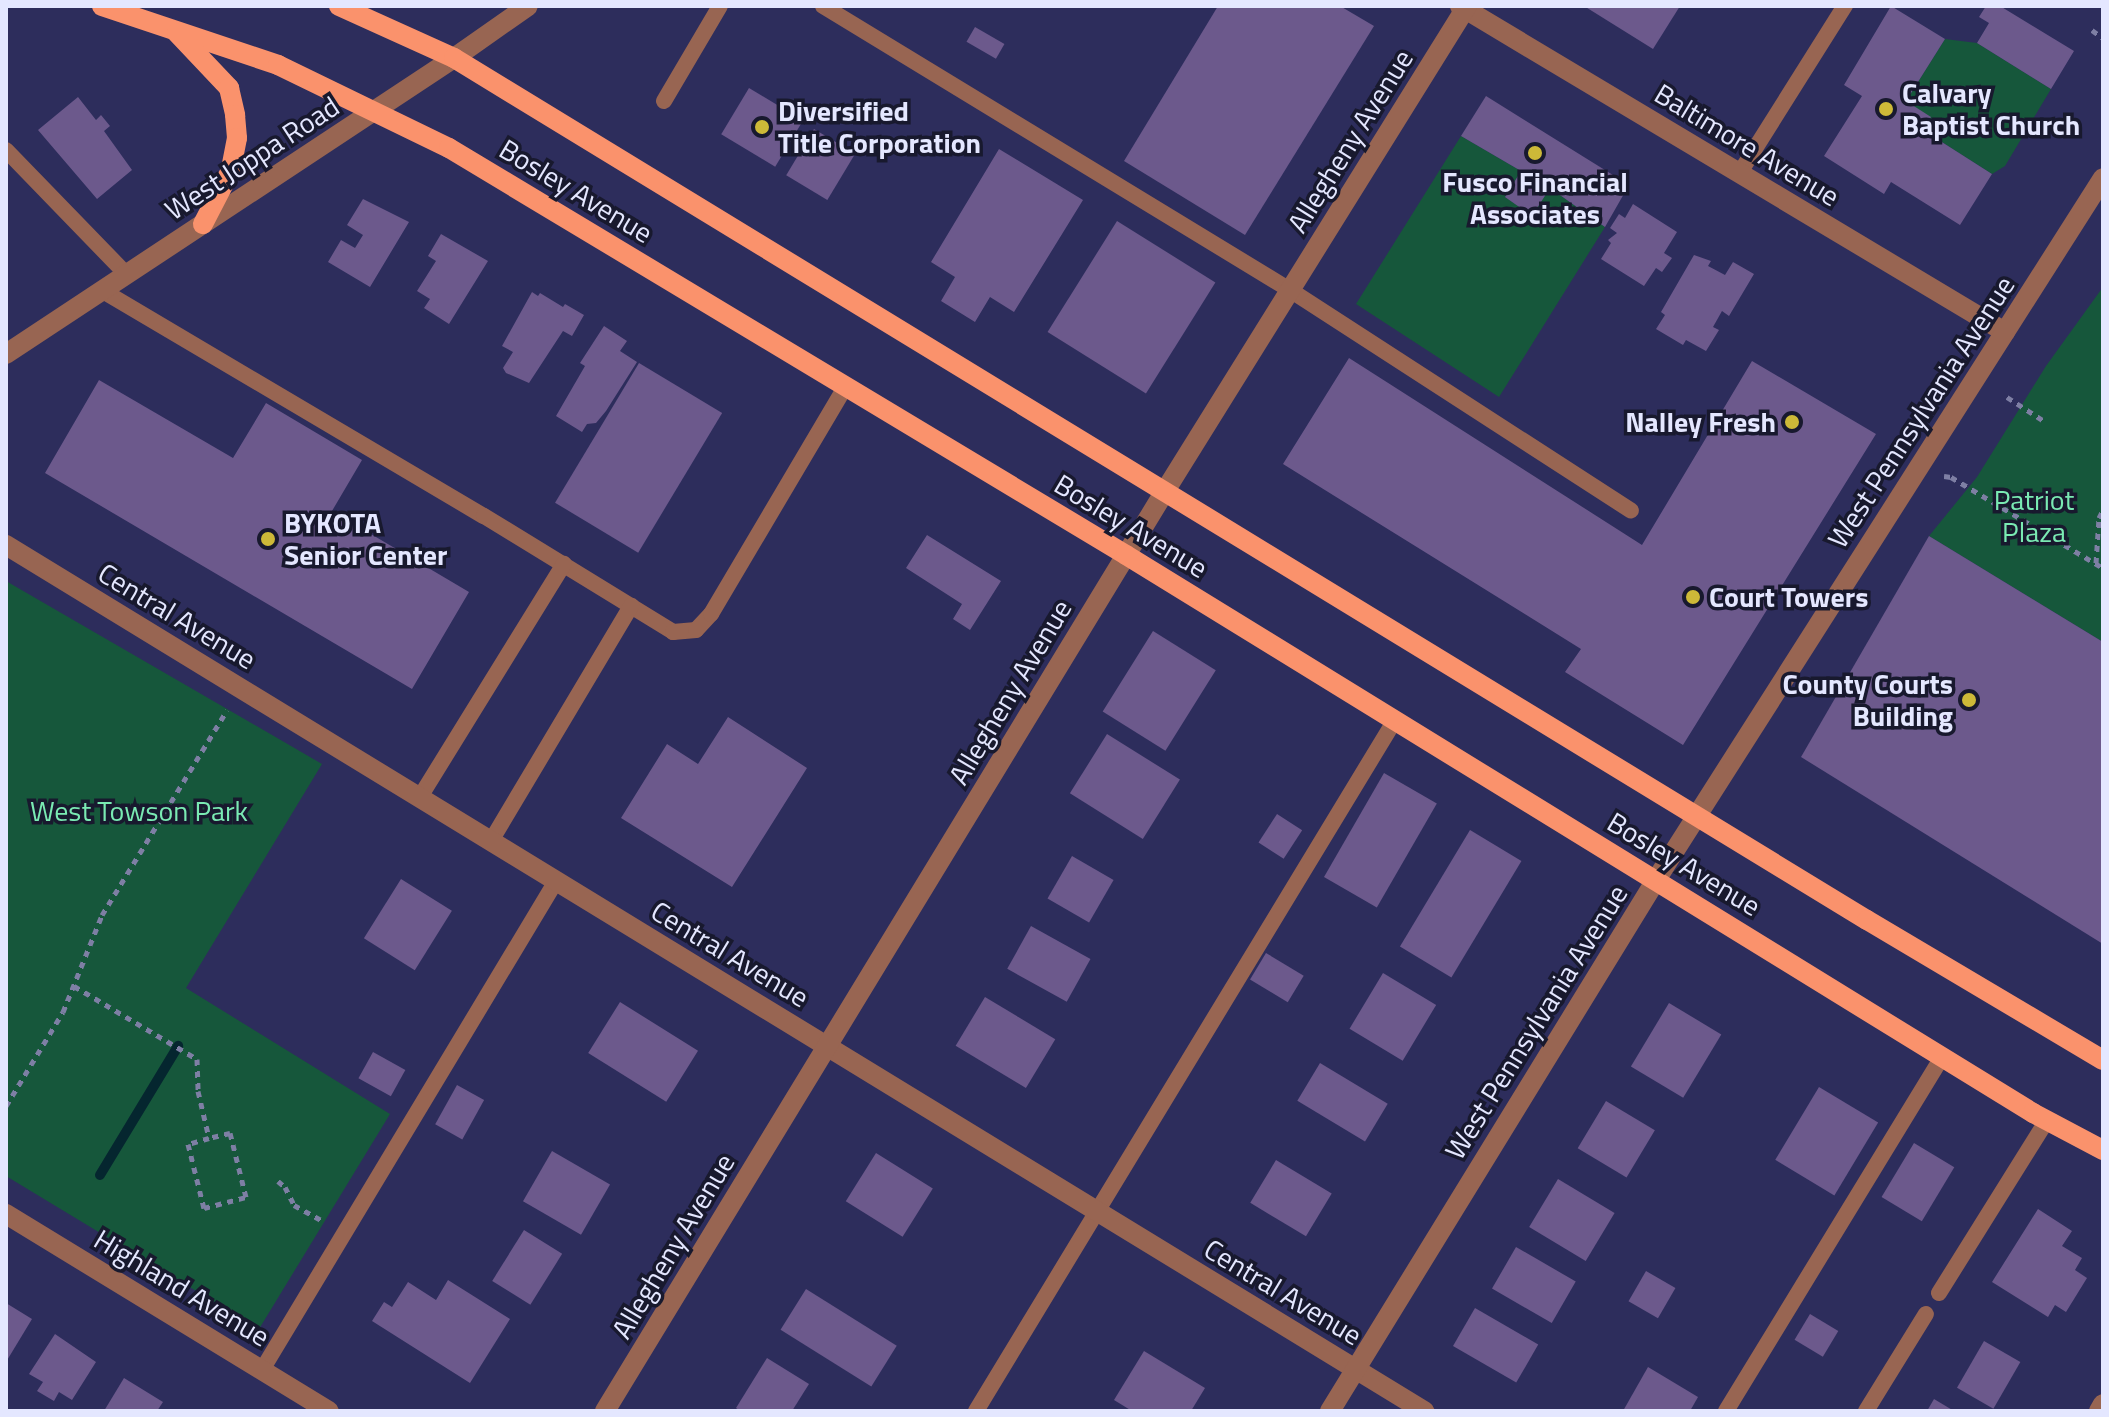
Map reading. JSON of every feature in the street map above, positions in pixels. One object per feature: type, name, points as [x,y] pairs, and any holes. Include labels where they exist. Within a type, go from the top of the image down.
[{"type":"main road","name":"Bosley Avenue","points":[[102,6],[278,65],[449,148],[1126,555],[2047,1120],[2103,1150]]},
{"type":"main road","name":"Bosley Avenue","points":[[339,6],[454,58],[1696,816],[2103,1060]]},
{"type":"main road","points":[[174,30],[229,88],[235,115],[237,138],[231,170],[203,224]]},
{"type":"street","name":"West Joppa Road","points":[[6,354],[528,6]]},
{"type":"street","name":"Allegheny Avenue","points":[[605,1411],[1165,491],[1464,7]]},
{"type":"street","name":"Baltimore Avenue","points":[[1464,7],[2005,332]]},
{"type":"street","name":"West Pennsylvania Avenue","points":[[1330,1411],[1696,816],[2103,178]]},
{"type":"street","name":"Central Avenue","points":[[6,545],[1424,1411]]},
{"type":"street","name":"Highland Avenue","points":[[6,1214],[329,1411]]},
{"type":"street","points":[[2099,1411],[2103,1404]]},
{"type":"lane","points":[[664,101],[720,6]]},
{"type":"lane","points":[[823,6],[1290,290],[1631,511]]},
{"type":"lane","points":[[1739,174],[1845,6]]},
{"type":"lane","points":[[6,150],[127,275]]},
{"type":"lane","points":[[103,291],[673,632],[696,630],[711,614],[846,386]]},
{"type":"lane","points":[[420,797],[564,564]]},
{"type":"lane","points":[[491,841],[631,606]]},
{"type":"lane","points":[[976,1411],[1395,720]]},
{"type":"lane","points":[[262,1370],[556,881]]},
{"type":"lane","points":[[1726,1411],[1943,1056]]},
{"type":"lane","points":[[1939,1293],[2047,1120]]},
{"type":"lane","points":[[1866,1411],[1926,1314]]},
{"type":"path","points":[[2092,30],[2103,38]]},
{"type":"path","points":[[2007,397],[2044,421]]},
{"type":"path","points":[[1951,477],[2103,568]]},
{"type":"path","points":[[2096,563],[2099,518],[2103,510]]},
{"type":"path","points":[[6,1106],[63,1012],[102,915],[240,688]]},
{"type":"path","points":[[74,986],[197,1059],[198,1091],[209,1138]]},
{"type":"path","points":[[230,1133],[246,1197],[204,1208],[188,1144],[209,1138],[230,1133]]},
{"type":"path","points":[[278,1181],[285,1187],[294,1205],[344,1234]]},
{"type":"green space","points":[[1945,39],[1977,43],[2051,89],[2005,166],[1992,174],[1923,130],[1906,101]]},
{"type":"green space","points":[[1461,136],[1521,171],[1505,197],[1532,215],[1550,188],[1605,227],[1499,397],[1356,304]]},
{"type":"green space","name":"Patriot Plaza","points":[[2103,287],[2103,642],[1929,536],[1977,477],[2046,366]]},
{"type":"green space","name":"West Towson Park","points":[[6,581],[322,764],[186,988],[390,1114],[259,1329],[6,1176]]},
{"type":"building","points":[[1218,6],[1340,6],[1374,26],[1245,235],[1124,161]]},
{"type":"building","points":[[1584,6],[1680,6],[1653,49]]},
{"type":"building","name":"Calvary Baptist Church","points":[[1891,6],[1945,39],[1906,101],[1931,117],[1923,130],[1992,174],[1960,225],[1891,182],[1884,194],[1824,156],[1862,96],[1844,85]]},
{"type":"building","points":[[1986,6],[2000,6],[2074,51],[2051,89],[1977,43],[1989,23],[1979,17]]},
{"type":"building","points":[[975,27],[1004,44],[996,59],[966,42]]},
{"type":"building","name":"Diversified Title Corporation","points":[[749,88],[803,120],[775,167],[721,134]]},
{"type":"building","name":"Fusco Financial Associates","points":[[1486,96],[1629,185],[1605,227],[1550,188],[1532,216],[1505,197],[1521,171],[1461,136]]},
{"type":"building","points":[[78,97],[96,120],[101,115],[110,126],[104,131],[132,170],[97,199],[38,130]]},
{"type":"building","points":[[814,129],[855,154],[827,200],[786,175]]},
{"type":"building","points":[[999,149],[1083,200],[1014,312],[990,297],[975,322],[941,301],[955,277],[931,262]]},
{"type":"building","points":[[363,199],[409,222],[370,287],[328,262],[341,240],[355,248],[363,235],[347,225]]},
{"type":"building","points":[[1633,204],[1677,232],[1664,253],[1672,258],[1662,272],[1656,268],[1644,286],[1601,259],[1611,243],[1608,240],[1617,233],[1610,228],[1619,214],[1625,218]]},
{"type":"building","points":[[1117,221],[1215,282],[1146,394],[1048,332]]},
{"type":"building","points":[[441,234],[488,261],[449,324],[424,308],[430,299],[417,291],[436,261],[428,256]]},
{"type":"building","points":[[1694,255],[1711,261],[1708,266],[1725,275],[1733,262],[1754,274],[1729,316],[1722,311],[1713,327],[1719,330],[1706,351],[1686,340],[1683,345],[1656,329],[1665,315],[1661,312]]},
{"type":"building","points":[[532,292],[584,315],[572,336],[563,331],[529,383],[506,373],[503,368],[513,352],[502,346]]},
{"type":"building","points":[[604,326],[627,341],[620,351],[637,362],[606,411],[596,423],[587,424],[582,432],[556,416],[585,366],[580,363]]},
{"type":"building","points":[[1349,358],[1642,545],[1752,361],[1876,434],[1683,745],[1565,672],[1581,649],[1283,464]]},
{"type":"building","points":[[639,363],[722,413],[638,553],[555,503]]},
{"type":"building","name":"BYKOTA Senior Center","points":[[99,380],[233,458],[266,403],[362,460],[332,511],[469,592],[412,689],[45,473]]},
{"type":"building","points":[[927,535],[1001,581],[970,630],[953,619],[962,604],[906,568]]},
{"type":"building","name":"County Courts Building","points":[[1929,536],[2103,642],[2103,944],[1801,757]]},
{"type":"building","points":[[1153,631],[1216,670],[1165,751],[1103,712]]},
{"type":"building","points":[[728,717],[807,768],[732,887],[621,818],[667,744],[698,764]]},
{"type":"building","points":[[1107,734],[1180,780],[1143,839],[1070,793]]},
{"type":"building","points":[[1384,773],[1437,804],[1377,907],[1324,877]]},
{"type":"building","points":[[1277,814],[1302,830],[1284,859],[1258,843]]},
{"type":"building","points":[[1470,830],[1521,861],[1451,977],[1400,947]]},
{"type":"building","points":[[1072,856],[1114,880],[1089,922],[1048,898]]},
{"type":"building","points":[[401,879],[452,911],[415,970],[364,938]]},
{"type":"building","points":[[1031,926],[1090,959],[1067,1002],[1007,969]]},
{"type":"building","points":[[1266,953],[1304,976],[1288,1002],[1250,980]]},
{"type":"building","points":[[1383,973],[1436,1005],[1403,1061],[1350,1029]]},
{"type":"building","points":[[985,997],[1055,1039],[1026,1088],[956,1046]]},
{"type":"building","points":[[620,1002],[698,1051],[666,1102],[588,1053]]},
{"type":"building","points":[[1669,1003],[1721,1034],[1683,1098],[1631,1066]]},
{"type":"building","points":[[373,1052],[405,1070],[391,1096],[358,1078]]},
{"type":"building","points":[[1320,1063],[1388,1104],[1365,1141],[1297,1101]]},
{"type":"building","points":[[457,1085],[484,1100],[462,1139],[435,1124]]},
{"type":"building","points":[[1819,1087],[1878,1123],[1834,1195],[1775,1160]]},
{"type":"building","points":[[1606,1101],[1655,1130],[1627,1178],[1578,1148]]},
{"type":"building","points":[[1914,1143],[1954,1167],[1922,1221],[1882,1197]]},
{"type":"building","points":[[552,1151],[610,1184],[581,1235],[523,1201]]},
{"type":"building","points":[[876,1153],[933,1189],[903,1237],[846,1201]]},
{"type":"building","points":[[1276,1160],[1332,1193],[1306,1236],[1250,1203]]},
{"type":"building","points":[[1558,1179],[1615,1213],[1586,1261],[1529,1227]]},
{"type":"building","points":[[2038,1209],[2072,1231],[2062,1246],[2082,1258],[2075,1270],[2087,1278],[2066,1312],[2055,1305],[2048,1317],[1992,1282]]},
{"type":"building","points":[[524,1230],[562,1254],[530,1305],[492,1281]]},
{"type":"building","points":[[1516,1247],[1576,1282],[1552,1323],[1492,1289]]},
{"type":"building","points":[[1646,1271],[1675,1288],[1658,1318],[1628,1301]]},
{"type":"building","points":[[448,1280],[510,1319],[470,1383],[372,1321],[384,1302],[392,1307],[408,1282],[436,1300]]},
{"type":"building","points":[[806,1289],[897,1346],[871,1386],[781,1330]]},
{"type":"building","points":[[6,1303],[32,1319],[6,1362]]},
{"type":"building","points":[[1475,1308],[1538,1344],[1516,1383],[1453,1346]]},
{"type":"building","points":[[1810,1314],[1838,1331],[1823,1357],[1795,1340]]},
{"type":"building","points":[[55,1334],[96,1362],[72,1400],[59,1392],[54,1401],[37,1391],[43,1382],[29,1374]]},
{"type":"building","points":[[1984,1341],[2020,1362],[1993,1409],[1957,1388]]},
{"type":"building","points":[[1144,1351],[1205,1388],[1191,1411],[1132,1411],[1114,1400]]},
{"type":"building","points":[[767,1358],[809,1384],[792,1411],[740,1411],[736,1408]]},
{"type":"building","points":[[1648,1367],[1698,1397],[1690,1411],[1623,1411]]},
{"type":"building","points":[[124,1378],[163,1402],[157,1411],[104,1411]]},
{"type":"building","points":[[1934,1399],[1954,1411],[1927,1411]]},
{"type":"waterway","points":[[100,1175],[178,1046]]},
{"type":"place","name":"Calvary Baptist Church","points":[[1886,109]]},
{"type":"place","name":"Diversified Title Corporation","points":[[762,127]]},
{"type":"place","name":"Fusco Financial Associates","points":[[1535,153]]},
{"type":"place","name":"Nalley Fresh","points":[[1792,422]]},
{"type":"place","name":"BYKOTA Senior Center","points":[[268,539]]},
{"type":"place","name":"Court Towers","points":[[1693,597]]},
{"type":"place","name":"County Courts Building","points":[[1969,700]]}]
